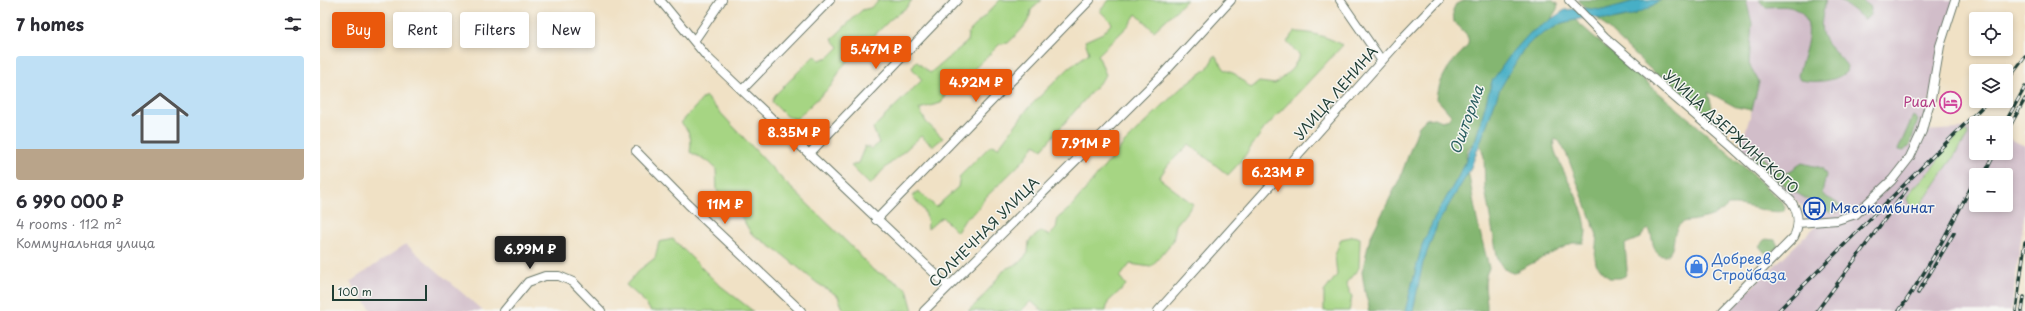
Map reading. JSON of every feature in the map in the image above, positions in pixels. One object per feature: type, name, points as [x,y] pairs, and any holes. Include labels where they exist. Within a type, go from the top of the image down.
[{"type":"street","points":[[660,0],[707,57],[876,220],[948,286]]},
{"type":"street","points":[[694,41],[722,0]]},
{"type":"street","points":[[742,90],[830,0]]},
{"type":"street","points":[[809,154],[957,0]]},
{"type":"street","points":[[876,220],[1090,0]]},
{"type":"street","name":"СОЛНЕЧНАЯ УЛИЦА","points":[[924,311],[1163,74],[1231,0]]},
{"type":"street","points":[[1340,0],[1382,61]]},
{"type":"street","name":"УЛИЦА ЛЕНИНА","points":[[1158,311],[1437,0]]},
{"type":"street","name":"УЛИЦА ДЗЕРЖИНСКОГО","points":[[1569,0],[1591,24],[1731,146],[1791,201],[1798,214],[1798,223]]},
{"type":"street","points":[[1721,311],[1788,245],[1794,237],[1798,223],[1837,220],[1856,214],[1892,180],[1910,157],[1922,131],[1930,104],[1940,46],[1955,0]]},
{"type":"street","points":[[636,151],[688,204],[801,311]]},
{"type":"street","points":[[504,311],[528,282],[545,276],[559,276],[573,282],[601,311]]},
{"type":"shaded area","points":[[1719,0],[1955,0],[1922,131],[1969,128],[1969,160],[2013,160],[2013,140],[2025,146],[2025,211],[2011,311],[1727,311],[1820,222],[1740,149],[1752,110]]},
{"type":"shaded area","points":[[406,244],[483,311],[372,311],[350,282]]},
{"type":"green space","points":[[877,0],[912,0],[907,7],[891,19],[842,67],[831,86],[796,119],[786,116],[772,102],[775,95],[815,55],[819,60],[829,57],[839,47],[832,39],[862,10],[870,8],[878,2]]},
{"type":"green space","points":[[1000,0],[1042,0],[1031,10],[1026,24],[1019,32],[1008,43],[1000,44],[966,77],[947,91],[941,103],[919,109],[926,122],[943,138],[933,146],[921,136],[882,171],[870,185],[851,166],[858,163],[865,146],[872,149],[879,143],[873,128],[922,80],[912,68],[916,61],[930,73],[967,42],[968,33]]},
{"type":"green space","points":[[1109,0],[1187,0],[1154,31],[1136,14],[1129,25],[1098,55],[1106,75],[1042,149],[1035,144],[1024,160],[985,198],[976,211],[966,218],[957,232],[942,217],[928,229],[926,215],[912,196],[918,191],[936,207],[958,187],[960,176],[991,145],[999,147],[1029,107],[1069,68],[1089,53],[1085,41],[1103,33],[1112,23],[1100,11]]},
{"type":"green space","points":[[1466,0],[1552,0],[1558,5],[1551,22],[1562,23],[1574,19],[1758,179],[1783,203],[1785,207],[1784,211],[1779,212],[1728,205],[1713,216],[1683,222],[1676,230],[1672,249],[1666,256],[1661,255],[1655,250],[1649,229],[1644,232],[1640,238],[1625,244],[1627,270],[1625,276],[1620,278],[1609,278],[1596,264],[1595,257],[1597,235],[1567,155],[1560,142],[1555,139],[1554,146],[1557,157],[1584,217],[1586,231],[1583,243],[1572,243],[1513,273],[1502,267],[1497,255],[1485,189],[1484,157],[1481,146],[1476,142],[1471,145],[1468,150],[1466,160],[1477,220],[1489,268],[1485,279],[1487,311],[1368,311],[1369,307],[1362,272],[1370,238],[1400,178],[1419,126],[1426,119],[1435,118],[1442,121],[1450,119],[1451,115],[1437,99],[1441,81],[1446,72],[1468,44],[1467,35],[1454,22],[1453,10],[1456,4]]},
{"type":"green space","points":[[1578,0],[1746,0],[1752,23],[1749,64],[1759,82],[1752,110],[1736,107],[1708,92],[1712,107],[1707,118],[1648,67]]},
{"type":"green space","points":[[1759,0],[1826,0],[1821,24],[1822,31],[1827,43],[1847,66],[1846,72],[1831,80],[1801,80],[1798,76],[1808,39],[1807,21],[1802,14],[1793,8],[1783,6],[1765,7]]},
{"type":"green space","points":[[1840,0],[1862,0],[1871,7],[1870,15],[1868,18],[1864,19]]},
{"type":"green space","points":[[1295,32],[1320,36],[1343,45],[1264,129],[1241,161],[1228,175],[1189,144],[1168,165],[1159,178],[1193,204],[1176,225],[1173,241],[1151,267],[1130,264],[1120,277],[1126,285],[1108,302],[1106,311],[1042,311],[1031,301],[1021,311],[968,311],[980,300],[1005,269],[1019,263],[1028,253],[1029,241],[1041,231],[1050,235],[1056,229],[1058,218],[1070,208],[1125,142],[1182,87],[1207,69],[1215,55],[1225,70],[1235,74],[1251,88],[1259,82],[1275,84],[1292,69],[1300,56],[1287,42]]},
{"type":"green space","points":[[705,96],[784,181],[854,249],[873,270],[907,289],[913,311],[846,311],[842,307],[838,296],[817,283],[783,255],[751,233],[736,208],[721,197],[717,190],[716,169],[709,162],[690,152],[690,136],[681,123]]},
{"type":"green space","points":[[1913,116],[1918,120],[1910,145],[1904,151],[1898,150]]},
{"type":"green space","points":[[1967,131],[1968,135],[1965,140],[1918,209],[1912,209],[1907,199],[1911,191],[1929,172],[1951,142],[1956,137]]},
{"type":"green space","points":[[1760,154],[1772,167],[1782,172],[1787,173],[1802,163],[1822,168],[1826,175],[1822,193],[1838,204],[1840,207],[1839,211],[1831,213],[1774,178],[1756,162],[1753,155]]},
{"type":"green space","points":[[1355,236],[1360,238],[1359,268],[1346,283],[1352,297],[1349,311],[1324,311],[1324,292],[1337,275],[1335,255],[1341,239]]},
{"type":"green space","points":[[673,239],[717,283],[753,311],[651,311],[642,299],[626,285],[638,271],[655,258],[659,242]]},
{"type":"green space","points":[[1765,239],[1775,240],[1778,246],[1772,252],[1765,253],[1759,246]]},
{"type":"water","points":[[1638,0],[1661,0],[1647,9],[1630,16],[1612,20],[1588,17],[1562,23],[1534,39],[1523,50],[1500,89],[1470,170],[1438,223],[1423,263],[1413,311],[1405,311],[1422,245],[1434,219],[1463,168],[1476,138],[1492,81],[1511,54],[1530,33],[1565,10],[1583,8],[1603,10]]},
{"type":"railway","points":[[2013,73],[2025,57]]},
{"type":"railway","points":[[2009,116],[2025,87]]},
{"type":"railway","points":[[2013,120],[2025,99]]},
{"type":"railway","points":[[1778,311],[1981,108]]},
{"type":"railway","points":[[1988,168],[1992,160]]},
{"type":"railway","points":[[1817,311],[1907,189]]},
{"type":"railway","points":[[1899,311],[1930,262],[1969,191]]},
{"type":"railway","points":[[1918,293],[1954,233]]},
{"type":"railway","points":[[2016,311],[2025,242]]},
{"type":"railway","points":[[2022,311],[2024,297]]},
{"type":"place","name":"Риал","points":[[1951,102]]},
{"type":"place","name":"Мясокомбинат","points":[[1815,208]]},
{"type":"place","name":"Добреев Стройбаза","points":[[1697,267]]},
{"type":"water label","name":"Ошторма","points":[[1467,120]]}]
